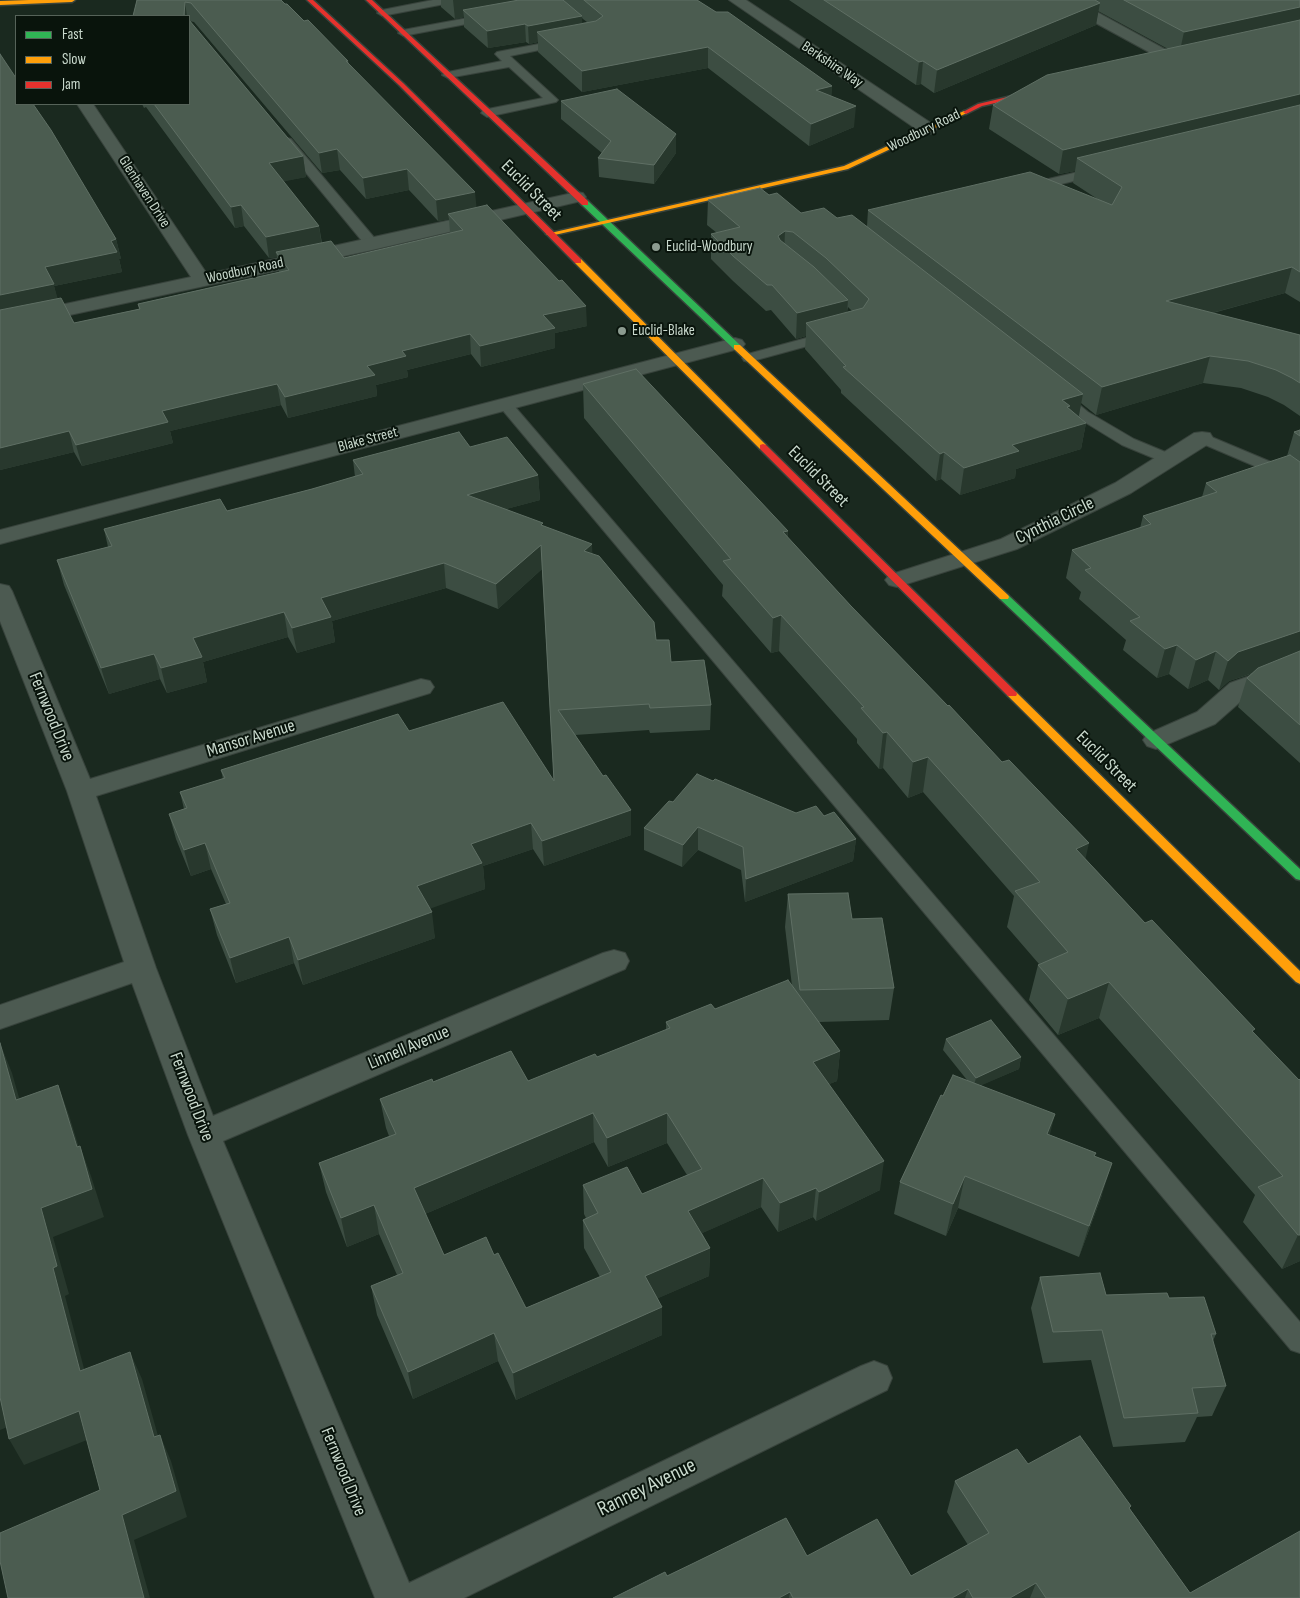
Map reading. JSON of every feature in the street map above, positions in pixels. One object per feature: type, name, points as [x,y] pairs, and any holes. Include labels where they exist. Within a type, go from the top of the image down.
[{"type":"main road","points":[[0,3],[72,0]]},
{"type":"main road","name":"Euclid Street","points":[[310,0],[401,84],[675,360],[1300,979]]},
{"type":"main road","name":"Euclid Street","points":[[369,0],[443,76],[487,113],[604,222],[1300,876]]},
{"type":"main road","points":[[1157,66],[1181,60]]},
{"type":"main road","points":[[401,84],[420,81]]},
{"type":"main road","name":"Woodbury Road","points":[[550,234],[846,168],[980,105],[1045,90]]},
{"type":"street","name":"Berkshire Way","points":[[736,0],[928,129]]},
{"type":"street","points":[[1064,0],[1181,60]]},
{"type":"street","name":"Glenhaven Drive","points":[[87,105],[202,280]]},
{"type":"street","name":"Woodbury Road","points":[[0,324],[372,244],[577,197]]},
{"type":"street","name":"Blake Street","points":[[0,537],[675,360],[742,351]]},
{"type":"street","name":"Cynthia Circle","points":[[897,580],[1009,544],[1123,488],[1202,438]]},
{"type":"street","name":"Fernwood Drive","points":[[0,591],[81,791],[142,968],[204,1135],[395,1598]]},
{"type":"street","points":[[1156,740],[1206,718],[1239,689],[1300,666]]},
{"type":"street","name":"Mansor Avenue","points":[[81,791],[421,687]]},
{"type":"street","name":"Linnell Avenue","points":[[204,1135],[614,961]]},
{"type":"street","points":[[0,1017],[142,968]]},
{"type":"street","name":"Ranney Avenue","points":[[421,1598],[874,1378]]},
{"type":"lane","points":[[382,13],[450,0]]},
{"type":"lane","points":[[403,33],[501,15]]},
{"type":"lane","points":[[487,113],[552,100],[501,54],[577,40]]},
{"type":"lane","points":[[443,76],[511,63]]},
{"type":"lane","points":[[278,132],[372,244]]},
{"type":"lane","points":[[1013,192],[1108,168]]},
{"type":"lane","points":[[742,351],[846,331]]},
{"type":"lane","points":[[1052,390],[1083,415],[1128,442],[1169,459]]},
{"type":"lane","points":[[505,404],[1300,1341]]},
{"type":"lane","points":[[1202,438],[1277,470],[1300,486]]},
{"type":"building","points":[[137,0],[281,0],[304,21],[308,20],[475,192],[436,200],[407,169],[363,178],[337,149],[319,153],[191,3],[185,2],[184,15],[133,15]]},
{"type":"building","points":[[519,0],[563,0],[582,16],[487,31],[463,10]]},
{"type":"building","points":[[584,0],[697,0],[716,12],[728,12],[832,86],[816,90],[856,106],[811,124],[708,47],[582,71],[537,32],[596,21],[603,16]]},
{"type":"building","points":[[824,0],[1095,0],[1100,3],[937,70],[923,61],[919,62]]},
{"type":"building","points":[[1124,0],[1300,0],[1300,7],[1184,32]]},
{"type":"building","points":[[1300,20],[1300,94],[1063,150],[993,105],[1047,75]]},
{"type":"building","points":[[190,21],[303,156],[269,163],[319,226],[266,237],[241,205],[231,207],[155,105],[190,105]]},
{"type":"building","points":[[0,54],[15,76],[15,105],[34,105],[51,130],[116,239],[111,241],[117,252],[45,267],[54,284],[0,295]]},
{"type":"building","points":[[617,89],[676,134],[654,165],[598,158],[611,141],[561,101]]},
{"type":"building","points":[[1300,105],[1300,272],[1292,267],[1166,301],[1300,335],[1300,383],[1276,370],[1248,361],[1210,356],[1102,387],[868,210],[1030,172],[1112,205],[1122,187],[1077,158]]},
{"type":"building","points":[[760,188],[769,195],[777,193],[801,213],[824,208],[837,218],[852,215],[1083,394],[1062,400],[1070,406],[1067,407],[1086,423],[1012,445],[1019,451],[964,468],[944,452],[940,454],[843,367],[846,366],[806,323],[863,308],[869,299],[826,258],[793,232],[785,231],[778,236],[780,240],[814,267],[848,300],[797,313],[772,285],[767,285],[711,234],[740,227],[708,200]]},
{"type":"building","points":[[487,205],[559,281],[562,280],[586,306],[543,315],[555,328],[480,346],[470,334],[402,351],[406,356],[367,366],[375,375],[285,397],[277,384],[162,411],[168,422],[76,445],[69,431],[0,448],[0,310],[61,298],[74,323],[140,309],[138,304],[289,270],[276,252],[331,241],[344,258],[463,230],[448,214]]},
{"type":"building","points":[[636,369],[788,531],[783,532],[851,606],[949,705],[1002,762],[1009,760],[1089,843],[1076,849],[1145,923],[1152,920],[1255,1029],[1252,1031],[1300,1079],[1300,1235],[1298,1235],[1258,1187],[1283,1176],[1109,982],[1068,999],[1038,965],[1068,952],[1015,891],[1040,882],[928,757],[913,762],[887,732],[883,733],[861,708],[864,707],[781,615],[773,618],[723,561],[731,559],[583,384]]},
{"type":"building","points":[[1300,430],[1300,436],[1294,432]]},
{"type":"building","points":[[459,432],[470,447],[507,437],[538,475],[467,495],[543,523],[541,525],[592,544],[584,551],[599,556],[654,622],[656,640],[669,640],[671,662],[704,660],[711,705],[650,708],[649,704],[558,710],[603,776],[606,775],[631,810],[542,841],[531,823],[471,844],[482,863],[417,886],[432,912],[298,960],[289,937],[230,958],[210,909],[230,903],[205,843],[184,850],[169,814],[187,808],[180,792],[225,778],[221,770],[398,714],[409,731],[503,702],[554,781],[541,545],[496,584],[444,563],[321,598],[331,617],[292,628],[284,612],[193,638],[202,657],[161,668],[154,654],[101,668],[57,560],[112,546],[104,529],[220,499],[227,511],[312,489],[363,474],[353,460]]},
{"type":"building","points":[[1290,455],[1300,462],[1300,631],[1238,652],[1228,661],[1216,651],[1196,660],[1177,645],[1165,649],[1130,621],[1140,617],[1085,570],[1091,568],[1072,550],[1151,524],[1143,516],[1217,492],[1206,483]]},
{"type":"building","points":[[1300,651],[1300,725],[1247,678],[1258,668]]},
{"type":"building","points":[[697,774],[713,781],[715,779],[796,813],[816,806],[824,816],[834,812],[856,839],[746,879],[743,847],[698,827],[683,845],[644,828],[669,801],[673,802]]},
{"type":"building","points":[[848,893],[852,919],[882,918],[894,988],[800,990],[788,894]]},
{"type":"building","points":[[788,980],[840,1051],[813,1062],[884,1161],[819,1192],[816,1188],[780,1203],[763,1178],[688,1211],[710,1248],[645,1276],[662,1307],[513,1373],[494,1333],[408,1372],[371,1286],[403,1273],[374,1205],[341,1218],[319,1163],[396,1134],[380,1099],[432,1079],[433,1082],[511,1051],[528,1081],[595,1054],[597,1057],[670,1028],[666,1022],[711,1004],[715,1009]],"holes":[[[593,1113],[607,1138],[667,1113],[702,1169],[642,1194],[627,1167],[583,1185],[598,1213],[583,1220],[611,1272],[526,1308],[498,1253],[494,1255],[486,1237],[444,1255],[414,1188]]]},
{"type":"building","points":[[991,1020],[1021,1057],[976,1078],[946,1039]]},
{"type":"building","points":[[0,1043],[16,1100],[58,1085],[77,1147],[80,1146],[92,1189],[41,1208],[57,1266],[53,1268],[80,1371],[130,1352],[154,1437],[160,1435],[176,1491],[122,1515],[144,1598],[8,1598],[0,1561],[0,1533],[100,1490],[79,1411],[9,1439],[0,1397]]},
{"type":"building","points":[[953,1075],[1055,1114],[1047,1134],[1096,1153],[1094,1156],[1112,1163],[1089,1226],[965,1176],[953,1204],[900,1182],[941,1095],[943,1096]]},
{"type":"building","points":[[1100,1273],[1106,1295],[1167,1293],[1169,1298],[1204,1297],[1216,1334],[1211,1334],[1226,1386],[1192,1388],[1198,1413],[1124,1418],[1102,1330],[1053,1332],[1040,1277]]},
{"type":"building","points":[[1080,1436],[1131,1506],[1129,1508],[1190,1593],[1300,1531],[1300,1598],[1046,1598],[1036,1583],[1010,1598],[973,1598],[968,1589],[952,1598],[793,1598],[790,1592],[779,1598],[613,1598],[665,1572],[667,1576],[786,1518],[807,1556],[877,1519],[911,1576],[989,1533],[955,1481],[1017,1449],[1028,1464]]},
{"type":"traffic: fast","points":[[585,203],[737,347]]},
{"type":"traffic: fast","points":[[1004,597],[1300,876]]},
{"type":"traffic: slow","points":[[0,3],[72,0]]},
{"type":"traffic: slow","points":[[550,234],[846,168],[966,112]]},
{"type":"traffic: slow","points":[[578,261],[763,447]]},
{"type":"traffic: slow","points":[[737,347],[1004,597]]},
{"type":"traffic: slow","points":[[1012,694],[1300,979]]},
{"type":"traffic: jam","points":[[310,0],[401,84],[578,261]]},
{"type":"traffic: jam","points":[[369,0],[585,203]]},
{"type":"traffic: jam","points":[[966,112],[980,105],[1037,92]]},
{"type":"traffic: jam","points":[[763,447],[1012,694]]},
{"type":"place","name":"Euclid-Woodbury","points":[[656,247]]},
{"type":"place","name":"Euclid-Blake","points":[[622,331]]}]
